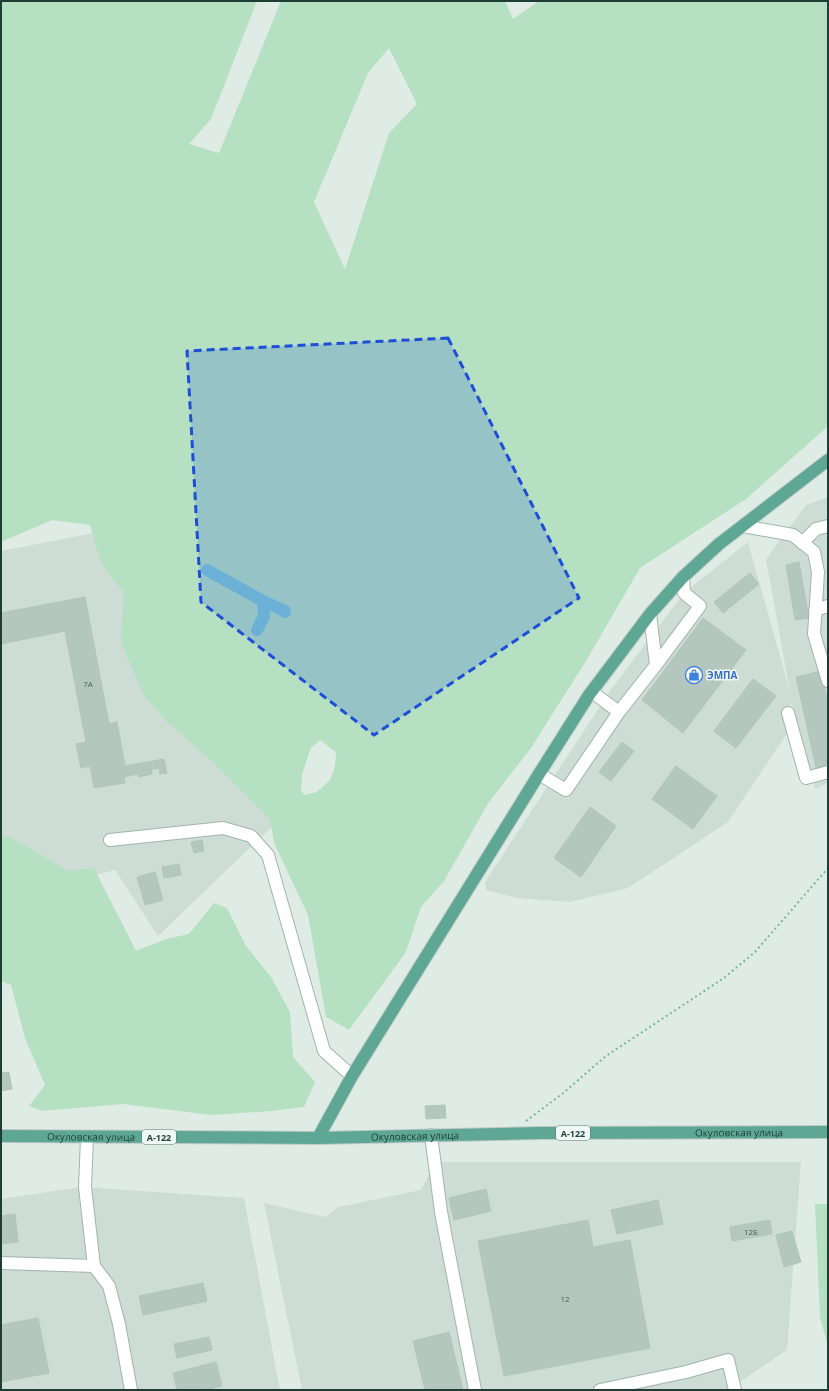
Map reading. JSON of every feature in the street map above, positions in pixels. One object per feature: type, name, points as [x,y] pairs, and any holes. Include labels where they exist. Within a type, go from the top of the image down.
[{"type":"main road","points":[[318,1138],[352,1076],[539,774],[592,692],[650,614],[683,578],[719,544],[828,460]]},
{"type":"main road","name":"Окуловская улица","points":[[1,1136],[318,1138],[556,1133],[828,1132]]},
{"type":"lane","points":[[743,526],[794,536],[814,552],[822,565],[818,572],[814,634],[824,651],[828,681]]},
{"type":"lane","points":[[802,543],[816,529],[828,526]]},
{"type":"lane","points":[[539,774],[566,790],[619,712],[700,606],[684,593],[683,578]]},
{"type":"lane","points":[[815,610],[828,606]]},
{"type":"lane","points":[[650,614],[656,665]]},
{"type":"lane","points":[[592,692],[619,712]]},
{"type":"lane","points":[[788,713],[806,778],[828,772]]},
{"type":"lane","points":[[110,840],[223,828],[251,836],[268,855],[324,1051],[352,1076]]},
{"type":"lane","points":[[431,1135],[440,1212],[475,1390]]},
{"type":"lane","points":[[87,1137],[85,1187],[94,1266],[110,1286],[119,1324],[131,1390]]},
{"type":"lane","points":[[1,1263],[94,1266]]},
{"type":"lane","points":[[600,1390],[686,1372],[728,1360],[735,1390]]},
{"type":"path","points":[[524,1123],[562,1094],[606,1056],[668,1013],[724,978],[755,952],[828,868]]},
{"type":"highlighted area","points":[[448,338],[579,598],[374,735],[201,602],[187,351]]},
{"type":"shaded area","points":[[828,497],[828,783],[815,789],[791,700],[792,726],[728,822],[628,888],[570,902],[517,898],[486,890],[485,882],[612,688],[684,593],[748,542],[790,692],[766,559],[806,505]]},
{"type":"shaded area","points":[[211,510],[281,818],[158,936],[115,870],[52,886],[1,868],[1,551]]},
{"type":"shaded area","points":[[435,1162],[801,1162],[787,1350],[728,1390],[302,1390],[264,1203],[325,1217],[338,1207],[421,1190]]},
{"type":"shaded area","points":[[81,1187],[244,1198],[280,1390],[1,1390],[1,1199]]},
{"type":"green space","points":[[1,1],[257,1],[211,119],[189,144],[219,153],[281,1],[505,1],[513,19],[539,1],[828,1],[828,426],[746,499],[640,568],[586,661],[531,748],[489,802],[444,881],[421,907],[406,952],[349,1030],[326,1017],[308,915],[274,843],[270,819],[218,767],[169,723],[144,696],[121,642],[124,593],[101,563],[90,525],[52,520],[1,542]],"holes":[[[389,48],[417,104],[389,133],[345,269],[314,202],[368,73]],[[320,740],[336,752],[335,766],[330,780],[317,792],[304,795],[301,790],[302,774],[311,748]]]},
{"type":"green space","points":[[1,835],[10,837],[68,871],[94,868],[136,951],[166,939],[189,934],[214,903],[227,908],[246,946],[271,977],[290,1012],[293,1057],[315,1082],[304,1107],[211,1115],[123,1104],[42,1111],[29,1106],[45,1085],[25,1038],[11,985],[1,981]]},
{"type":"green space","points":[[815,1204],[828,1204],[828,1346],[820,1318]]},
{"type":"building","points":[[799,562],[809,618],[795,620],[786,565]]},
{"type":"building","points":[[750,573],[759,584],[723,613],[714,602]]},
{"type":"building","points":[[85,597],[109,724],[117,722],[125,766],[164,759],[167,773],[160,774],[159,768],[151,769],[152,774],[139,777],[138,774],[124,777],[125,783],[94,788],[90,766],[81,768],[76,744],[86,742],[65,631],[1,644],[1,613]]},
{"type":"building","name":"ЭМПА","points":[[703,618],[746,650],[683,733],[642,700]]},
{"type":"building","points":[[821,671],[828,704],[828,769],[817,772],[796,677]]},
{"type":"building","points":[[753,679],[776,696],[736,748],[714,731]]},
{"type":"building","points":[[622,742],[634,751],[611,781],[599,772]]},
{"type":"building","points":[[676,766],[717,796],[693,829],[652,799]]},
{"type":"building","points":[[590,807],[616,826],[581,877],[554,858]]},
{"type":"building","points":[[202,840],[204,851],[194,853],[191,842]]},
{"type":"building","points":[[179,864],[181,875],[164,878],[162,867]]},
{"type":"building","points":[[155,872],[163,900],[145,905],[137,877]]},
{"type":"building","points":[[9,1072],[12,1089],[1,1091],[1,1073]]},
{"type":"building","points":[[445,1105],[446,1118],[426,1119],[425,1106]]},
{"type":"building","points":[[486,1189],[491,1211],[454,1220],[449,1198]]},
{"type":"building","points":[[658,1200],[663,1224],[617,1234],[611,1210]]},
{"type":"building","points":[[15,1214],[18,1242],[1,1244],[1,1216]]},
{"type":"building","points":[[588,1220],[593,1247],[630,1240],[650,1348],[504,1376],[478,1241]]},
{"type":"building","points":[[770,1220],[772,1234],[732,1241],[730,1227]]},
{"type":"building","points":[[792,1231],[801,1262],[784,1267],[776,1235]]},
{"type":"building","points":[[203,1283],[207,1301],[143,1315],[139,1296]]},
{"type":"building","points":[[38,1318],[49,1373],[1,1382],[1,1325]]},
{"type":"building","points":[[449,1332],[463,1390],[425,1390],[413,1341]]},
{"type":"building","points":[[209,1337],[212,1350],[177,1358],[174,1344]]},
{"type":"building","points":[[216,1362],[222,1386],[205,1390],[177,1390],[173,1373]]},
{"type":"waterway","points":[[207,570],[263,601],[264,616],[257,630]]},
{"type":"waterway","points":[[263,601],[285,612]]},
{"type":"place","name":"ЭМПА","points":[[694,675]]}]
